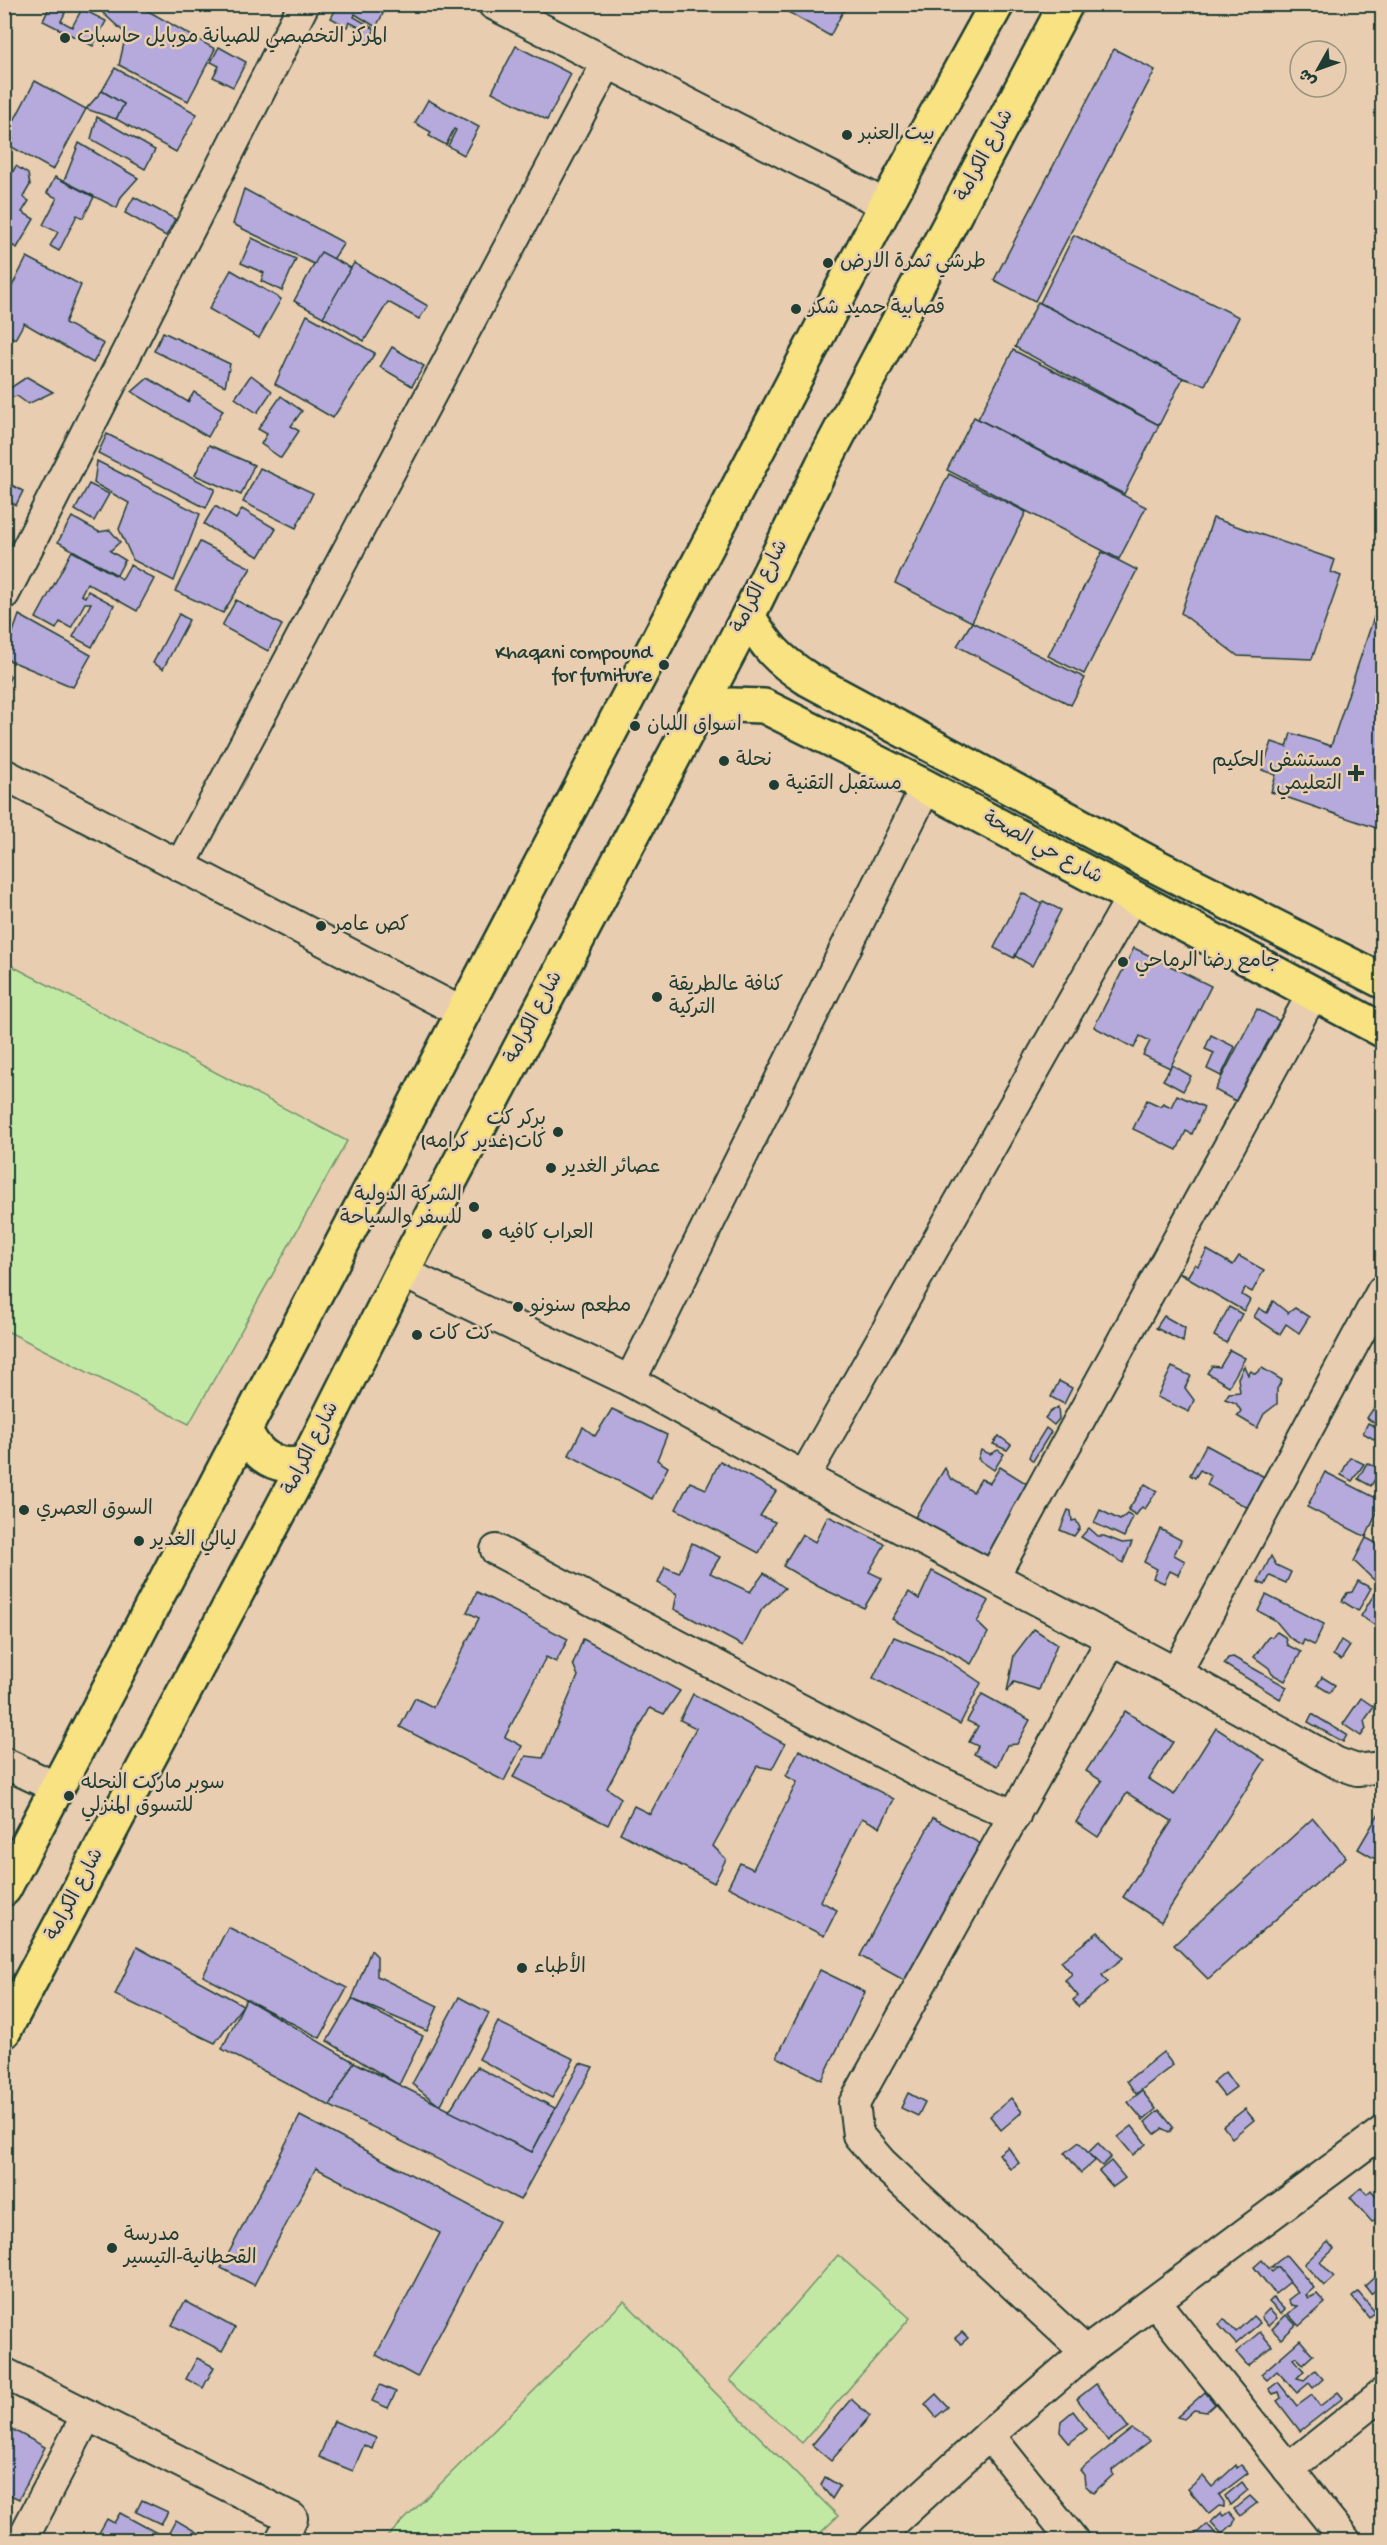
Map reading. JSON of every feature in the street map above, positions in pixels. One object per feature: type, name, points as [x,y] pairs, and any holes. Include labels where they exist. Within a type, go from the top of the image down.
[{"type":"main road","points":[[4,1889],[886,205],[997,4]]},
{"type":"main road","name":"شارع الكرامة","points":[[4,2031],[306,1462],[402,1272],[748,616],[827,456],[1066,4]]},
{"type":"main road","name":"شارع حي الصحة","points":[[748,616],[767,647],[783,663],[808,679],[1150,863],[1383,981]]},
{"type":"main road","name":"شارع حي الصحة","points":[[694,716],[730,705],[764,706],[926,787],[1313,993],[1379,1025]]},
{"type":"main road","points":[[245,1430],[259,1452],[269,1460],[282,1465],[306,1462]]},
{"type":"street","points":[[4,594],[304,4]]},
{"type":"street","points":[[493,4],[886,205]]},
{"type":"street","points":[[180,866],[607,63]]},
{"type":"street","points":[[4,774],[463,1013]]},
{"type":"street","points":[[630,1381],[926,787]]},
{"type":"street","points":[[804,1477],[1132,897]]},
{"type":"street","points":[[994,1576],[1313,993]]},
{"type":"street","points":[[402,1272],[630,1381],[804,1477],[1176,1673],[1337,1763],[1357,1770],[1383,1767]]},
{"type":"street","points":[[1176,1673],[1383,1291]]},
{"type":"street","points":[[496,1551],[931,1778],[1015,1816]]},
{"type":"street","points":[[1086,2352],[882,2163],[858,2135],[854,2104],[1112,1639]]},
{"type":"street","points":[[4,1763],[57,1788]]},
{"type":"street","points":[[874,2541],[989,2435],[1086,2352],[1383,2132]]},
{"type":"street","points":[[1155,2302],[1345,2541]]},
{"type":"street","points":[[4,2373],[292,2518],[280,2541]]},
{"type":"street","points":[[1288,2469],[1383,2394]]},
{"type":"street","points":[[22,2541],[87,2415]]},
{"type":"street","points":[[989,2435],[1074,2541]]},
{"type":"green space","points":[[12,966],[347,1141],[189,1424],[5,1330],[4,978]]},
{"type":"green space","points":[[838,2255],[910,2318],[802,2443],[730,2380]]},
{"type":"green space","points":[[624,2301],[838,2516],[813,2540],[384,2540]]},
{"type":"building","points":[[108,4],[136,4],[215,49],[188,101],[119,65],[126,34],[103,13]]},
{"type":"building","points":[[339,4],[388,4],[376,27],[355,14],[354,17],[375,29],[368,43],[357,38],[363,29],[349,22],[347,27],[331,18]]},
{"type":"building","points":[[774,4],[847,4],[830,36]]},
{"type":"building","points":[[50,6],[65,13],[61,21],[72,27],[82,9],[106,21],[93,46],[43,21]]},
{"type":"building","points":[[516,46],[571,74],[547,120],[492,92]]},
{"type":"building","points":[[219,47],[246,62],[233,87],[213,77],[219,66],[211,62]]},
{"type":"building","points":[[1114,49],[1155,70],[1035,301],[994,280]]},
{"type":"building","points":[[115,68],[197,114],[176,152],[116,119],[124,104],[102,91]]},
{"type":"building","points":[[35,81],[86,109],[53,170],[10,146],[13,139],[6,136]]},
{"type":"building","points":[[102,91],[124,104],[116,119],[86,109]]},
{"type":"building","points":[[428,100],[479,127],[464,155],[448,146],[456,130],[454,129],[446,145],[429,136],[431,132],[415,123]]},
{"type":"building","points":[[97,117],[155,150],[145,169],[91,139]]},
{"type":"building","points":[[79,143],[138,178],[121,197],[117,208],[64,181]]},
{"type":"building","points":[[16,166],[28,174],[30,185],[23,197],[29,201],[22,212],[34,219],[17,248],[4,241],[4,186]]},
{"type":"building","points":[[55,177],[94,197],[83,218],[77,215],[59,251],[50,246],[58,232],[43,225],[57,198],[47,193]]},
{"type":"building","points":[[244,189],[344,243],[326,270],[233,224]]},
{"type":"building","points":[[134,197],[175,219],[166,236],[125,213]]},
{"type":"building","points":[[1074,235],[1239,317],[1205,385],[1183,378],[1040,303]]},
{"type":"building","points":[[252,238],[296,259],[282,291],[261,281],[264,273],[241,263]]},
{"type":"building","points":[[321,252],[351,268],[332,303],[349,312],[341,327],[294,301]]},
{"type":"building","points":[[27,257],[81,285],[65,323],[104,344],[93,363],[24,323],[15,339],[4,333],[4,302]]},
{"type":"building","points":[[354,263],[428,306],[419,319],[388,302],[364,341],[323,317]]},
{"type":"building","points":[[231,270],[281,299],[259,338],[209,309]]},
{"type":"building","points":[[1038,302],[1183,378],[1159,425],[1015,347]]},
{"type":"building","points":[[307,315],[375,353],[333,418],[275,384]]},
{"type":"building","points":[[163,332],[230,364],[225,386],[154,351]]},
{"type":"building","points":[[392,347],[424,366],[412,386],[380,367]]},
{"type":"building","points":[[1013,350],[1159,425],[1124,494],[978,419]]},
{"type":"building","points":[[251,375],[272,391],[257,413],[235,398]]},
{"type":"building","points":[[27,377],[53,392],[28,404],[17,396],[5,399],[4,392]]},
{"type":"building","points":[[148,378],[188,402],[194,392],[223,410],[208,437],[132,392]]},
{"type":"building","points":[[281,396],[302,411],[291,426],[299,431],[281,458],[261,444],[267,434],[258,429]]},
{"type":"building","points":[[974,417],[1146,507],[1119,559],[947,470]]},
{"type":"building","points":[[107,434],[215,489],[206,508],[98,453]]},
{"type":"building","points":[[209,445],[254,465],[241,495],[195,475]]},
{"type":"building","points":[[97,461],[200,514],[174,581],[133,560],[119,529],[129,503],[94,483]]},
{"type":"building","points":[[260,468],[313,493],[296,528],[243,502]]},
{"type":"building","points":[[949,474],[1026,512],[972,622],[895,583]]},
{"type":"building","points":[[4,481],[23,491],[16,505],[7,501],[4,507]]},
{"type":"building","points":[[89,484],[109,494],[94,521],[75,510]]},
{"type":"building","points":[[215,506],[236,519],[242,509],[276,529],[259,557],[204,524]]},
{"type":"building","points":[[72,517],[99,532],[110,530],[120,542],[110,551],[125,560],[117,575],[58,542]]},
{"type":"building","points":[[1213,518],[1335,560],[1331,572],[1341,576],[1312,659],[1238,656],[1181,613]]},
{"type":"building","points":[[200,542],[251,568],[223,613],[175,591]]},
{"type":"building","points":[[72,551],[122,579],[130,565],[154,579],[137,611],[87,583],[81,595],[85,597],[88,591],[114,605],[92,647],[73,637],[91,603],[85,603],[71,628],[60,622],[56,629],[36,618]]},
{"type":"building","points":[[1102,552],[1137,570],[1084,674],[1048,656]]},
{"type":"building","points":[[236,600],[282,625],[268,651],[222,626]]},
{"type":"building","points":[[1378,605],[1382,606],[1382,830],[1271,792],[1276,775],[1262,770],[1272,742],[1287,747],[1291,733],[1331,746]]},
{"type":"building","points":[[179,614],[189,620],[163,669],[153,663]]},
{"type":"building","points":[[19,615],[91,655],[73,687],[4,658]]},
{"type":"building","points":[[972,622],[1085,678],[1071,705],[957,646]]},
{"type":"building","points":[[4,673],[11,676],[4,690]]},
{"type":"building","points":[[1022,893],[1042,904],[1014,958],[994,948]]},
{"type":"building","points":[[1043,901],[1061,910],[1032,966],[1015,956]]},
{"type":"building","points":[[1134,948],[1211,986],[1170,1068],[1143,1055],[1150,1041],[1140,1036],[1134,1048],[1094,1027]]},
{"type":"building","points":[[1257,1009],[1285,1024],[1243,1105],[1215,1090]]},
{"type":"building","points":[[1211,1035],[1235,1047],[1221,1076],[1207,1069],[1214,1053],[1205,1049]]},
{"type":"building","points":[[1172,1065],[1191,1076],[1183,1091],[1163,1080]]},
{"type":"building","points":[[1177,1095],[1204,1107],[1192,1134],[1186,1131],[1177,1150],[1133,1129],[1147,1100],[1160,1106],[1163,1103],[1171,1107]]},
{"type":"building","points":[[1207,1250],[1233,1265],[1239,1256],[1264,1270],[1252,1292],[1245,1288],[1242,1295],[1250,1300],[1244,1311],[1180,1274],[1188,1276],[1195,1264],[1198,1266]]},
{"type":"building","points":[[1273,1301],[1288,1313],[1295,1308],[1309,1317],[1299,1333],[1286,1324],[1280,1334],[1254,1317],[1259,1308],[1267,1313]]},
{"type":"building","points":[[1229,1307],[1242,1314],[1226,1343],[1214,1336]]},
{"type":"building","points":[[1164,1316],[1185,1328],[1183,1342],[1156,1328]]},
{"type":"building","points":[[1230,1350],[1245,1358],[1229,1386],[1207,1373],[1212,1366],[1220,1367]]},
{"type":"building","points":[[1244,1366],[1248,1375],[1251,1371],[1255,1374],[1262,1368],[1282,1380],[1277,1389],[1277,1404],[1264,1414],[1257,1428],[1237,1416],[1241,1411],[1236,1403],[1225,1399],[1229,1393],[1240,1392],[1238,1378]]},
{"type":"building","points":[[1172,1367],[1191,1376],[1185,1388],[1194,1400],[1189,1412],[1157,1397]]},
{"type":"building","points":[[1059,1381],[1072,1388],[1064,1404],[1051,1397]]},
{"type":"building","points":[[1058,1407],[1059,1419],[1054,1425],[1045,1418]]},
{"type":"building","points":[[612,1409],[667,1435],[657,1460],[668,1467],[652,1499],[569,1455],[583,1427],[595,1436]]},
{"type":"building","points":[[1373,1409],[1382,1416],[1377,1425],[1367,1418]]},
{"type":"building","points":[[1368,1423],[1382,1430],[1382,1438],[1379,1442],[1363,1433]]},
{"type":"building","points":[[1046,1428],[1051,1432],[1033,1461],[1029,1457]]},
{"type":"building","points":[[999,1436],[1011,1445],[1007,1450],[993,1444]]},
{"type":"building","points":[[1206,1445],[1268,1479],[1259,1514],[1207,1485],[1211,1476],[1200,1470],[1195,1478],[1190,1475]]},
{"type":"building","points":[[981,1450],[990,1454],[998,1450],[1004,1454],[994,1470],[978,1459]]},
{"type":"building","points":[[1350,1457],[1364,1464],[1352,1481],[1341,1475]]},
{"type":"building","points":[[720,1461],[776,1491],[760,1516],[775,1522],[759,1553],[676,1509],[690,1482],[706,1489]]},
{"type":"building","points":[[1367,1463],[1381,1469],[1371,1486],[1358,1479]]},
{"type":"building","points":[[1000,1467],[1037,1490],[992,1564],[915,1517],[945,1468],[950,1478],[973,1492],[981,1479],[990,1483]]},
{"type":"building","points":[[1325,1472],[1382,1501],[1366,1537],[1307,1507]]},
{"type":"building","points":[[1145,1484],[1157,1491],[1145,1509],[1142,1507],[1136,1515],[1128,1510]]},
{"type":"building","points":[[1068,1510],[1071,1511],[1072,1521],[1076,1520],[1080,1528],[1074,1536],[1060,1530]]},
{"type":"building","points":[[1100,1510],[1120,1520],[1127,1514],[1133,1517],[1124,1537],[1094,1523]]},
{"type":"building","points":[[828,1516],[885,1544],[869,1572],[882,1578],[864,1608],[819,1587],[783,1566],[802,1534],[815,1542]]},
{"type":"building","points":[[1089,1528],[1098,1536],[1122,1543],[1132,1542],[1123,1563],[1081,1537]]},
{"type":"building","points":[[1160,1529],[1181,1540],[1174,1555],[1185,1561],[1178,1575],[1170,1571],[1164,1583],[1153,1578],[1157,1569],[1144,1562]]},
{"type":"building","points":[[1366,1538],[1382,1546],[1382,1562],[1374,1580],[1354,1561]]},
{"type":"building","points":[[692,1543],[720,1557],[710,1573],[750,1592],[764,1573],[785,1588],[762,1609],[743,1646],[674,1609],[677,1594],[658,1583],[665,1567],[679,1573]]},
{"type":"building","points":[[1271,1556],[1276,1565],[1291,1572],[1286,1583],[1270,1576],[1265,1585],[1258,1582]]},
{"type":"building","points":[[932,1571],[989,1601],[977,1622],[988,1633],[971,1664],[892,1619],[909,1592],[919,1599]]},
{"type":"building","points":[[1358,1581],[1371,1588],[1358,1611],[1342,1601],[1347,1593],[1352,1592]]},
{"type":"building","points":[[1382,1581],[1382,1630],[1361,1616]]},
{"type":"building","points":[[477,1592],[568,1639],[556,1662],[546,1657],[505,1737],[522,1746],[504,1781],[400,1727],[415,1698],[433,1707],[479,1618],[467,1612]]},
{"type":"building","points":[[1266,1595],[1324,1624],[1314,1645],[1304,1640],[1302,1645],[1290,1638],[1275,1620],[1258,1611]]},
{"type":"building","points":[[1034,1629],[1057,1644],[1039,1690],[1014,1682],[1007,1692],[1014,1655]]},
{"type":"building","points":[[1277,1632],[1285,1637],[1287,1645],[1301,1652],[1285,1681],[1272,1674],[1269,1668],[1254,1657],[1269,1636],[1272,1637]]},
{"type":"building","points":[[894,1637],[941,1656],[981,1683],[960,1724],[873,1678]]},
{"type":"building","points":[[583,1639],[680,1691],[664,1714],[650,1708],[607,1788],[621,1798],[608,1825],[513,1777],[526,1756],[543,1758],[578,1676],[573,1664]]},
{"type":"building","points":[[1341,1640],[1350,1646],[1341,1660],[1333,1655]]},
{"type":"building","points":[[1233,1657],[1287,1687],[1280,1699],[1224,1664],[1228,1658]]},
{"type":"building","points":[[1322,1677],[1335,1685],[1330,1693],[1317,1685]]},
{"type":"building","points":[[693,1694],[785,1744],[772,1769],[757,1766],[713,1846],[726,1859],[714,1883],[620,1833],[634,1806],[650,1814],[696,1728],[680,1720]]},
{"type":"building","points":[[982,1694],[1030,1720],[1017,1744],[1007,1745],[997,1766],[974,1754],[978,1746],[969,1742],[978,1726],[967,1721]]},
{"type":"building","points":[[1361,1698],[1374,1707],[1364,1721],[1366,1729],[1361,1736],[1343,1724]]},
{"type":"building","points":[[1125,1711],[1173,1742],[1149,1779],[1174,1795],[1216,1728],[1265,1760],[1161,1922],[1123,1897],[1172,1821],[1127,1793],[1098,1837],[1076,1822],[1102,1781],[1086,1771]]},
{"type":"building","points":[[1312,1714],[1347,1735],[1343,1742],[1308,1722]]},
{"type":"building","points":[[799,1750],[894,1799],[880,1827],[862,1818],[820,1901],[837,1910],[824,1936],[728,1887],[740,1863],[753,1869],[797,1782],[786,1776]]},
{"type":"building","points":[[1382,1808],[1382,1863],[1358,1849]]},
{"type":"building","points":[[933,1818],[983,1845],[909,1983],[860,1956]]},
{"type":"building","points":[[1313,1818],[1346,1857],[1208,1979],[1174,1945]]},
{"type":"building","points":[[228,1927],[347,1988],[320,2038],[203,1976]]},
{"type":"building","points":[[1098,1932],[1123,1958],[1102,1975],[1108,1982],[1078,2007],[1073,2000],[1078,1996],[1065,1980],[1072,1974],[1061,1961]]},
{"type":"building","points":[[137,1947],[243,2005],[215,2043],[115,1995]]},
{"type":"building","points":[[371,1950],[377,1956],[377,1976],[438,2006],[427,2031],[352,1999]]},
{"type":"building","points":[[820,1970],[865,1992],[822,2080],[777,2057]]},
{"type":"building","points":[[459,1997],[489,2013],[440,2106],[412,2084]]},
{"type":"building","points":[[246,1999],[354,2062],[330,2106],[222,2049]]},
{"type":"building","points":[[352,1999],[423,2036],[399,2085],[327,2041]]},
{"type":"building","points":[[498,2022],[574,2059],[552,2098],[479,2059]]},
{"type":"building","points":[[1163,2052],[1173,2065],[1136,2094],[1127,2081]]},
{"type":"building","points":[[354,2062],[532,2152],[580,2063],[593,2067],[520,2200],[330,2106]]},
{"type":"building","points":[[477,2067],[555,2108],[532,2152],[449,2111]]},
{"type":"building","points":[[1225,2072],[1236,2087],[1224,2096],[1213,2082]]},
{"type":"building","points":[[1142,2091],[1156,2109],[1143,2120],[1128,2102]]},
{"type":"building","points":[[908,2093],[925,2102],[918,2116],[901,2108]]},
{"type":"building","points":[[1011,2098],[1022,2112],[1001,2130],[990,2116]]},
{"type":"building","points":[[1245,2109],[1254,2120],[1232,2138],[1223,2126]]},
{"type":"building","points":[[1159,2110],[1173,2127],[1169,2133],[1162,2129],[1155,2134],[1145,2122]]},
{"type":"building","points":[[300,2116],[499,2221],[417,2377],[376,2355],[440,2233],[316,2168],[254,2285],[221,2268]]},
{"type":"building","points":[[1132,2126],[1146,2144],[1133,2155],[1118,2137]]},
{"type":"building","points":[[1079,2142],[1095,2161],[1081,2173],[1065,2153]]},
{"type":"building","points":[[1098,2143],[1111,2157],[1102,2166],[1088,2153]]},
{"type":"building","points":[[1008,2147],[1019,2163],[1010,2169],[999,2154]]},
{"type":"building","points":[[1382,2154],[1382,2168],[1376,2160]]},
{"type":"building","points":[[1111,2161],[1125,2178],[1113,2187],[1099,2171]]},
{"type":"building","points":[[1361,2188],[1367,2194],[1371,2190],[1382,2203],[1382,2219],[1372,2222],[1350,2197]]},
{"type":"building","points":[[1328,2242],[1334,2249],[1320,2262],[1334,2277],[1324,2286],[1304,2264]]},
{"type":"building","points":[[1286,2255],[1314,2288],[1306,2295],[1309,2298],[1317,2294],[1325,2303],[1299,2326],[1288,2314],[1297,2306],[1291,2305],[1288,2300],[1298,2292],[1278,2267],[1271,2267]]},
{"type":"building","points":[[1262,2260],[1272,2272],[1278,2267],[1290,2282],[1275,2294],[1254,2267]]},
{"type":"building","points":[[1382,2270],[1382,2284],[1371,2294],[1365,2286]]},
{"type":"building","points":[[1358,2292],[1375,2312],[1369,2318],[1352,2297]]},
{"type":"building","points":[[1273,2298],[1285,2310],[1281,2314],[1269,2302]]},
{"type":"building","points":[[185,2301],[235,2328],[222,2351],[172,2325]]},
{"type":"building","points":[[1269,2309],[1277,2318],[1268,2326],[1261,2317]]},
{"type":"building","points":[[1286,2315],[1296,2325],[1281,2339],[1272,2329]]},
{"type":"building","points":[[1253,2316],[1260,2323],[1236,2344],[1219,2325],[1224,2319],[1236,2332]]},
{"type":"building","points":[[962,2332],[968,2338],[961,2344],[955,2338]]},
{"type":"building","points":[[1260,2332],[1272,2346],[1248,2366],[1236,2352]]},
{"type":"building","points":[[1300,2340],[1313,2355],[1303,2364],[1296,2357],[1293,2359],[1304,2371],[1297,2378],[1304,2380],[1315,2370],[1323,2379],[1313,2388],[1309,2383],[1297,2393],[1277,2371],[1267,2380],[1261,2374]]},
{"type":"building","points":[[197,2358],[214,2367],[203,2388],[186,2379]]},
{"type":"building","points":[[1278,2382],[1297,2406],[1312,2395],[1320,2406],[1338,2392],[1343,2398],[1300,2431],[1277,2401],[1281,2398],[1279,2392],[1273,2394],[1269,2389]]},
{"type":"building","points":[[1096,2384],[1128,2427],[1108,2441],[1077,2399]]},
{"type":"building","points":[[380,2385],[396,2392],[388,2408],[372,2401]]},
{"type":"building","points":[[1205,2392],[1215,2404],[1206,2412],[1194,2410],[1184,2419],[1177,2417]]},
{"type":"building","points":[[936,2394],[948,2407],[936,2417],[925,2404]]},
{"type":"building","points":[[851,2399],[870,2416],[831,2461],[812,2445]]},
{"type":"building","points":[[1073,2411],[1087,2429],[1069,2443],[1060,2432],[1061,2421]]},
{"type":"building","points":[[334,2421],[376,2438],[372,2449],[364,2445],[353,2471],[319,2457]]},
{"type":"building","points":[[4,2425],[45,2447],[19,2499],[4,2492]]},
{"type":"building","points":[[1132,2429],[1150,2441],[1112,2470],[1113,2475],[1093,2493],[1085,2485],[1084,2475],[1080,2470]]},
{"type":"building","points":[[1236,2465],[1237,2468],[1241,2465],[1248,2473],[1219,2495],[1224,2502],[1224,2507],[1219,2506],[1209,2514],[1188,2489],[1203,2476],[1212,2487]]},
{"type":"building","points":[[825,2477],[840,2486],[832,2499],[821,2485]]},
{"type":"building","points":[[1242,2482],[1248,2490],[1230,2505],[1225,2496]]},
{"type":"building","points":[[1250,2496],[1257,2503],[1240,2516],[1234,2509]]},
{"type":"building","points":[[142,2500],[168,2512],[161,2524],[136,2512]]},
{"type":"building","points":[[1229,2512],[1235,2519],[1222,2534],[1211,2522],[1221,2513],[1223,2516]]},
{"type":"building","points":[[120,2513],[166,2538],[176,2520],[198,2533],[194,2540],[95,2540],[107,2519],[114,2523]]},
{"type":"building","points":[[1207,2524],[1219,2537],[1216,2540],[1189,2540]]},
{"type":"building","points":[[201,2533],[216,2540],[197,2540]]},
{"type":"place","name":"المركز التخصصي للصيانة موبايل حاسبات","points":[[65,38]]},
{"type":"place","name":"بيت العنبر","points":[[847,135]]},
{"type":"place","name":"طرشي ثمرة الارض","points":[[828,263]]},
{"type":"place","name":"قصابية حميد شكر","points":[[796,309]]},
{"type":"place","name":"Khaqani compound for furniture","points":[[664,665]]},
{"type":"place","name":"اسواق اللبان","points":[[635,726]]},
{"type":"place","name":"نحلة","points":[[724,761]]},
{"type":"place","name":"مستشفى الحكيم التعليمي","points":[[1356,773]]},
{"type":"place","name":"مستقبل التقنية","points":[[774,785]]},
{"type":"place","name":"كص عامر","points":[[321,926]]},
{"type":"place","name":"جامع رضا الرماحي","points":[[1123,962]]},
{"type":"place","name":"كنافة عالطريقة التركية","points":[[657,997]]},
{"type":"place","name":"بركر كت كات(غدير كرامه)","points":[[558,1132]]},
{"type":"place","name":"عصائر الغدير","points":[[551,1168]]},
{"type":"place","name":"الشركة الدولية للسفر والسياحة","points":[[474,1207]]},
{"type":"place","name":"العراب كافيه","points":[[487,1234]]},
{"type":"place","name":"مطعم سنونو","points":[[518,1307]]},
{"type":"place","name":"كت كات","points":[[417,1335]]},
{"type":"place","name":"السوق العصري","points":[[24,1510]]},
{"type":"place","name":"ليالي الغدير","points":[[139,1541]]},
{"type":"place","name":"سوبر ماركت النحله للتسوق المنزلي","points":[[69,1796]]},
{"type":"place","name":"الأطباء","points":[[522,1968]]},
{"type":"place","name":"مدرسة القحطانية-التيسير","points":[[112,2248]]}]
